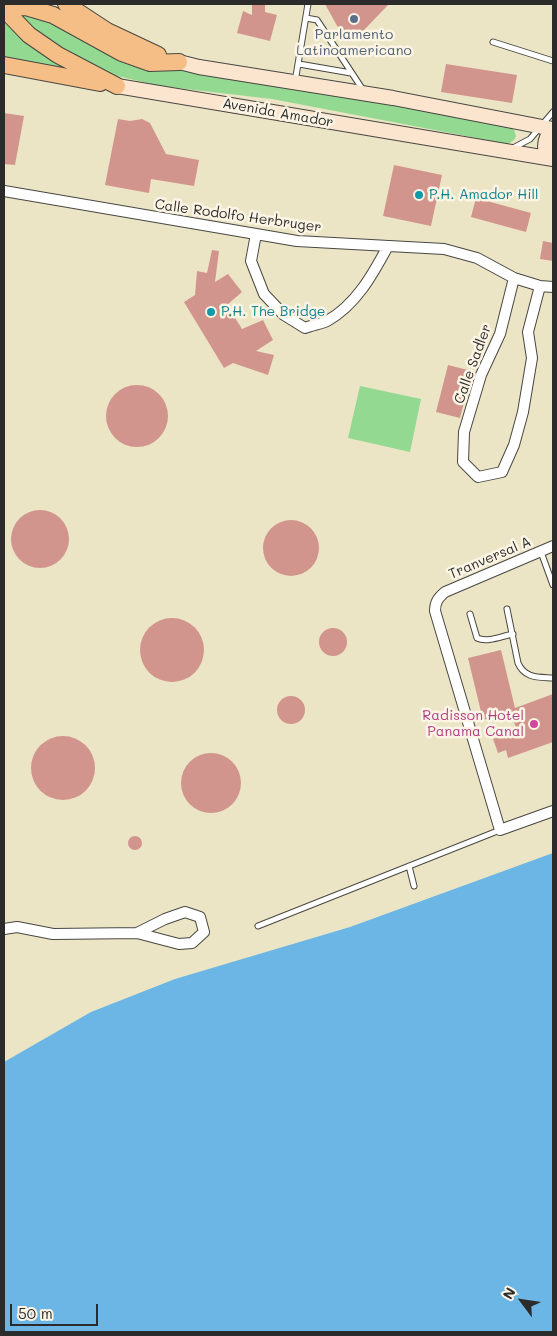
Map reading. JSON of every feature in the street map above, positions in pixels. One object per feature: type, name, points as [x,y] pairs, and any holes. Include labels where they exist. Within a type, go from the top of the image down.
[{"type":"main road","points":[[66,4],[107,31],[147,51],[179,62],[549,128],[544,150],[551,159]]},
{"type":"main road","points":[[4,8],[26,7],[53,15],[122,53],[150,63],[179,62]]},
{"type":"main road","points":[[4,8],[29,35],[58,55],[117,86]]},
{"type":"main road","name":"Avenida Amador","points":[[4,65],[117,86],[551,159]]},
{"type":"street","name":"Calle Rodolfo Herbruger","points":[[4,191],[298,241],[444,249],[477,258],[514,278],[540,286],[553,287]]},
{"type":"street","points":[[256,234],[252,261],[264,294],[284,315],[305,328],[327,321],[348,305],[371,278],[388,246]]},
{"type":"street","name":"Calle Sadler","points":[[514,278],[500,334],[481,375],[464,432],[464,462],[478,477],[502,472],[514,444],[523,412],[532,358],[528,332],[540,286]]},
{"type":"street","name":"Tranversal A","points":[[500,830],[435,611],[435,604],[439,597],[553,546]]},
{"type":"street","points":[[500,830],[553,811]]},
{"type":"street","points":[[4,929],[17,926],[53,934],[137,933],[179,944],[192,943],[204,932],[200,917],[185,912],[165,919],[137,933]]},
{"type":"lane","points":[[295,83],[308,4]]},
{"type":"lane","points":[[306,18],[317,20],[366,94]]},
{"type":"lane","points":[[493,42],[553,61]]},
{"type":"lane","points":[[299,64],[351,73]]},
{"type":"lane","points":[[506,151],[523,144],[549,128],[553,112]]},
{"type":"lane","points":[[541,552],[553,585]]},
{"type":"lane","points":[[507,608],[521,669],[533,677],[553,678]]},
{"type":"lane","points":[[470,614],[477,638],[480,640],[513,634]]},
{"type":"lane","points":[[258,926],[500,830]]},
{"type":"lane","points":[[409,866],[414,886]]},
{"type":"green space","points":[[24,12],[174,69],[353,97],[510,127],[514,130],[516,136],[508,144],[272,99],[160,86],[113,75],[42,38],[16,15]]},
{"type":"green space","points":[[4,17],[72,70],[4,62]]},
{"type":"green space","points":[[360,386],[421,399],[410,452],[348,438]]},
{"type":"water","points":[[553,853],[553,1332],[4,1332],[4,1062],[91,1012],[175,979],[350,927]]},
{"type":"building","points":[[252,4],[265,5],[265,12],[277,15],[270,41],[237,33],[243,11],[252,15]]},
{"type":"building","name":"Parlamento Latinoamericano","points":[[325,4],[389,4],[365,29],[348,42]]},
{"type":"building","points":[[446,64],[517,75],[512,103],[441,92]]},
{"type":"building","points":[[4,113],[24,116],[15,165],[4,164]]},
{"type":"building","points":[[118,119],[130,121],[142,119],[150,123],[166,154],[199,160],[194,186],[151,179],[149,193],[105,185]]},
{"type":"building","name":"P.H. Amador Hill","points":[[394,165],[442,175],[431,226],[383,216]]},
{"type":"building","points":[[476,198],[531,213],[526,232],[471,217]]},
{"type":"building","points":[[543,241],[553,243],[553,261],[540,259]]},
{"type":"building","name":"P.H. The Bridge","points":[[212,250],[219,251],[215,282],[228,274],[242,292],[227,305],[242,329],[263,320],[273,340],[256,351],[274,355],[268,375],[233,363],[224,368],[184,302],[195,295],[197,271],[207,273]]},
{"type":"building","points":[[448,365],[472,371],[460,418],[436,412]]},
{"type":"building","points":[[137,385],[149,387],[159,394],[166,404],[168,416],[166,428],[159,438],[149,445],[137,447],[125,445],[115,438],[108,428],[106,416],[108,404],[115,394],[125,387]]},
{"type":"building","points":[[40,510],[51,512],[64,523],[69,539],[67,550],[56,563],[40,568],[29,566],[16,555],[11,539],[13,528],[24,515]]},
{"type":"building","points":[[291,520],[302,522],[311,528],[317,537],[319,548],[317,559],[311,568],[302,574],[291,576],[280,574],[271,568],[265,559],[263,548],[265,537],[271,528],[280,522]]},
{"type":"building","points":[[166,618],[178,618],[195,627],[202,638],[204,650],[202,662],[195,673],[178,682],[166,682],[154,677],[145,668],[140,656],[140,644],[145,632],[154,623]]},
{"type":"building","points":[[333,628],[343,632],[347,642],[343,652],[333,656],[323,652],[319,642],[323,632]]},
{"type":"building","points":[[501,650],[515,708],[553,694],[553,742],[508,758],[506,750],[498,753],[493,739],[517,730],[511,714],[483,720],[468,658]]},
{"type":"building","points":[[291,696],[301,700],[305,710],[301,720],[291,724],[281,720],[277,710],[281,700]]},
{"type":"building","points":[[63,736],[75,738],[86,745],[93,756],[95,768],[93,780],[86,791],[75,798],[63,800],[51,798],[40,791],[33,780],[31,768],[33,756],[40,745],[51,738]]},
{"type":"building","points":[[211,753],[223,755],[236,766],[241,783],[239,795],[228,808],[211,813],[199,811],[186,800],[181,783],[183,771],[194,758]]},
{"type":"building","points":[[135,836],[140,838],[142,843],[140,848],[135,850],[130,848],[128,843],[130,838]]},
{"type":"place","name":"Parlamento Latinoamericano","points":[[354,19]]},
{"type":"place","name":"P.H. Amador Hill","points":[[419,195]]},
{"type":"place","name":"P.H. The Bridge","points":[[211,312]]},
{"type":"place","name":"Radisson Hotel Panama Canal","points":[[534,724]]}]
